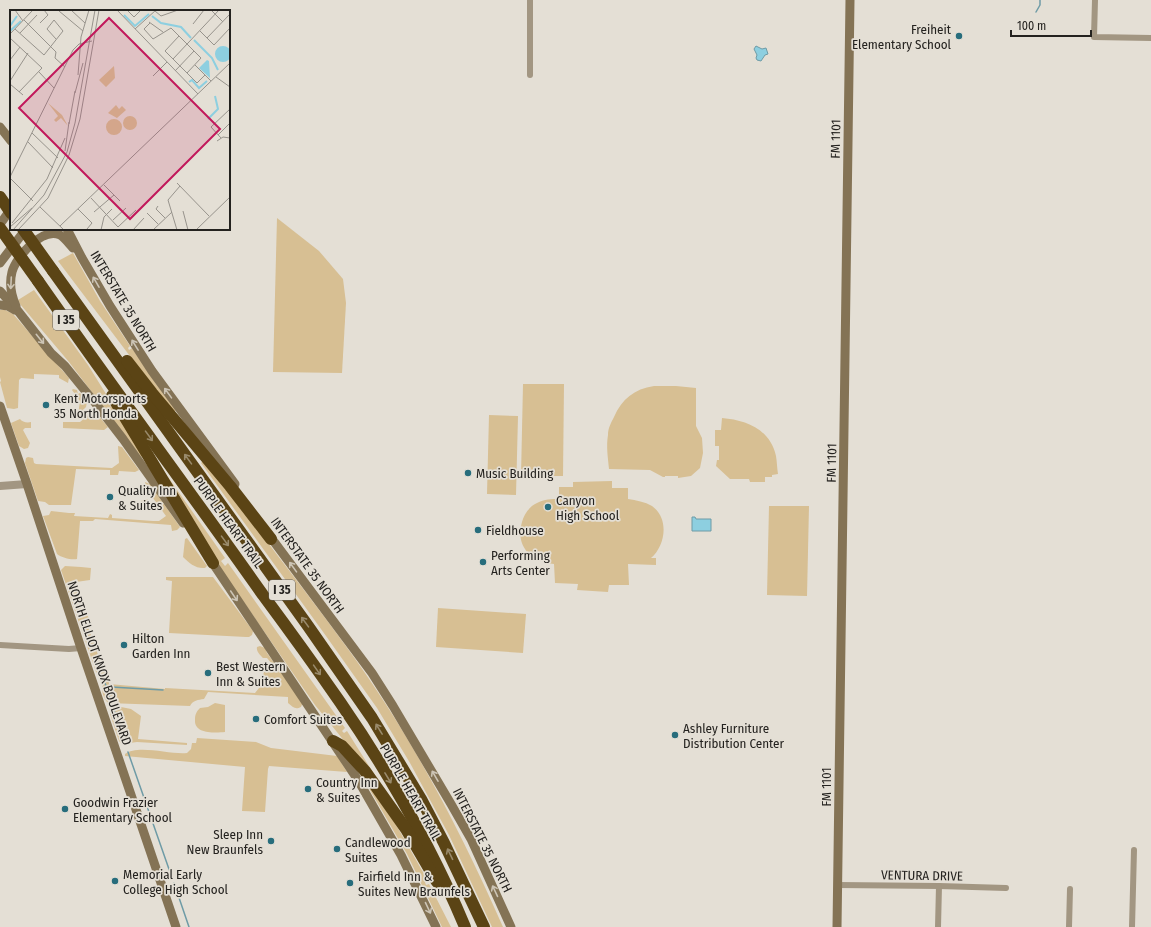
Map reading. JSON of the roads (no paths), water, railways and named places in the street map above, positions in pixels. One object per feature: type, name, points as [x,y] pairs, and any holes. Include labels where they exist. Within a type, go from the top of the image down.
[{"type":"highway","points":[[0,197],[10,212]]},
{"type":"highway","name":"PURPLE HEART TRAIL","points":[[0,228],[332,690],[359,730],[405,807],[441,876],[463,923]]},
{"type":"highway","name":"PURPLE HEART TRAIL","points":[[24,230],[372,718],[444,843],[484,927]]},
{"type":"highway","points":[[99,334],[127,360],[152,394],[230,486],[271,539]]},
{"type":"highway","points":[[93,359],[119,407],[213,563]]},
{"type":"highway","points":[[333,741],[342,746],[354,757],[380,791],[406,829],[432,875],[463,923]]},
{"type":"main road","name":"FM 1101","points":[[838,927],[850,0]]},
{"type":"main road","points":[[0,126],[10,140]]},
{"type":"main road","points":[[0,224],[10,210]]},
{"type":"main road","points":[[0,253],[18,230]]},
{"type":"main road","points":[[0,263],[25,230]]},
{"type":"main road","name":"INTERSTATE 35 NORTH","points":[[68,230],[110,306],[152,371],[251,505],[271,539],[372,673],[393,706],[471,839],[511,927]]},
{"type":"main road","points":[[18,311],[11,290],[12,271],[29,247],[39,238],[47,234],[59,235],[64,238],[82,258]]},
{"type":"main road","points":[[0,291],[51,353],[65,366],[122,438],[213,563],[358,780],[401,855],[436,927]]},
{"type":"main road","points":[[0,305],[8,306],[18,311]]},
{"type":"main road","name":"NORTH ELLIOT KNOX BOULEVARD","points":[[0,406],[176,927]]},
{"type":"street","points":[[530,0],[530,75]]},
{"type":"street","points":[[1095,0],[1094,37],[1151,38]]},
{"type":"street","points":[[0,486],[27,484]]},
{"type":"street","points":[[0,645],[69,649],[81,648]]},
{"type":"street","points":[[1132,927],[1134,850]]},
{"type":"street","name":"VENTURA DRIVE","points":[[838,885],[1006,888]]},
{"type":"street","points":[[938,927],[939,886]]},
{"type":"street","points":[[1069,927],[1070,889]]},
{"type":"water","points":[[756,46],[762,49],[766,48],[768,54],[765,55],[761,61],[757,60],[756,58],[757,55],[754,49]]},
{"type":"water","points":[[692,517],[695,517],[696,519],[711,519],[711,531],[692,531]]},
{"type":"waterway","points":[[1036,12],[1040,5],[1040,0]]},
{"type":"waterway","points":[[105,683],[111,701]]},
{"type":"waterway","points":[[111,687],[163,690]]},
{"type":"waterway","points":[[114,710],[125,744]]},
{"type":"waterway","points":[[128,752],[170,872]]},
{"type":"waterway","points":[[174,883],[189,927]]},
{"type":"place","name":"Freiheit Elementary School","points":[[959,36]]},
{"type":"place","name":"Kent Motorsports 35 North Honda","points":[[46,405]]},
{"type":"place","name":"Music Building","points":[[468,473]]},
{"type":"place","name":"Quality Inn & Suites","points":[[110,497]]},
{"type":"place","name":"Canyon High School","points":[[548,507]]},
{"type":"place","name":"Fieldhouse","points":[[478,530]]},
{"type":"place","name":"Performing Arts Center","points":[[483,562]]},
{"type":"place","name":"Hilton Garden Inn","points":[[124,645]]},
{"type":"place","name":"Best Western Inn & Suites","points":[[208,673]]},
{"type":"place","name":"Comfort Suites","points":[[256,719]]},
{"type":"place","name":"Ashley Furniture Distribution Center","points":[[675,735]]},
{"type":"place","name":"Country Inn & Suites","points":[[308,789]]},
{"type":"place","name":"Goodwin Frazier Elementary School","points":[[65,809]]},
{"type":"place","name":"Sleep Inn New Braunfels","points":[[271,841]]},
{"type":"place","name":"Candlewood Suites","points":[[337,849]]},
{"type":"place","name":"Memorial Early College High School","points":[[115,881]]},
{"type":"place","name":"Fairfield Inn & Suites New Braunfels","points":[[350,883]]}]
